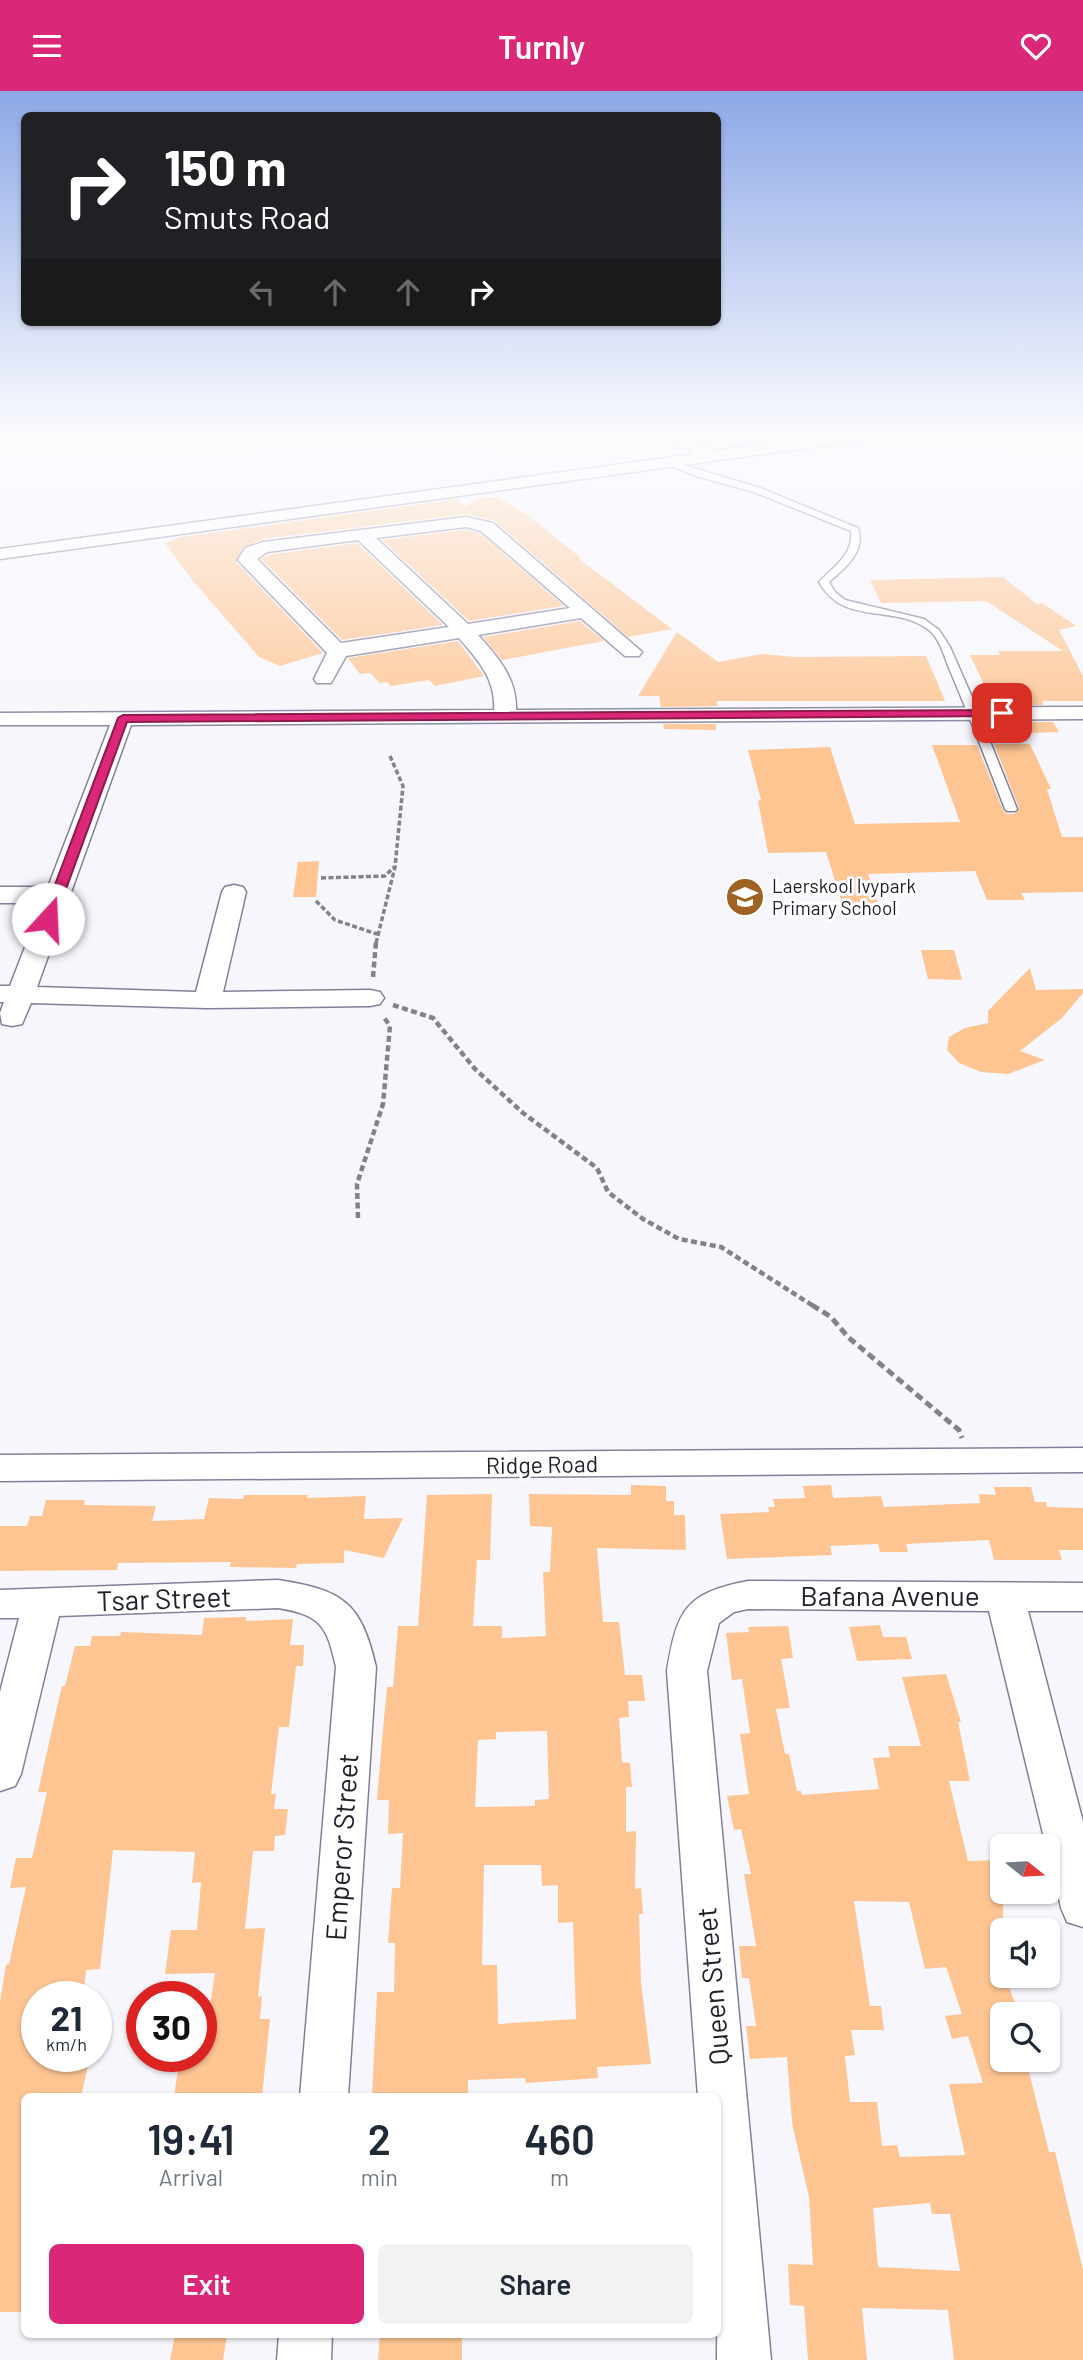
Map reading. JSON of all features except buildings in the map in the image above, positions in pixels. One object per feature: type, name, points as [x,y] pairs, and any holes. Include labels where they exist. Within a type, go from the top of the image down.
[{"type":"street","points":[[0,554],[103,540]]},
{"type":"street","points":[[317,540],[263,547],[251,552],[247,560],[332,648],[584,612]]},
{"type":"street","points":[[368,540],[462,631],[495,669],[505,687],[505,716]]},
{"type":"street","points":[[502,540],[632,652]]},
{"type":"street","points":[[324,679],[339,649]]},
{"type":"street","points":[[0,719],[1083,713]]},
{"type":"street","points":[[123,718],[57,895],[11,1002],[370,998]]},
{"type":"street","points":[[208,1000],[234,892]]},
{"type":"street","points":[[0,895],[57,895]]},
{"type":"street","name":"Ridge Road","points":[[0,1468],[1083,1460]]},
{"type":"street","name":"Tsar Street","points":[[0,1604],[278,1594],[308,1598],[326,1605]]},
{"type":"street","name":"Bafana Avenue","points":[[702,1615],[719,1601],[748,1595],[1083,1597]]},
{"type":"street","points":[[1005,1597],[1083,1907]]},
{"type":"street","points":[[0,1774],[42,1604]]},
{"type":"street","name":"Emperor Street","points":[[324,2093],[356,1667],[351,1642],[340,1620],[326,1605]]},
{"type":"street","name":"Queen Street","points":[[702,1615],[691,1642],[687,1671],[744,2360]]},
{"type":"street","points":[[304,2360],[306,2338]]},
{"type":"lane","points":[[858,540],[855,548],[824,582],[826,591],[842,603],[916,620],[934,629],[975,714],[1011,809]]},
{"type":"path","points":[[358,1218],[357,1184],[383,1104],[390,1026],[370,998],[377,935],[394,867],[403,786],[390,756]]},
{"type":"path","points":[[321,878],[385,876],[394,867]]},
{"type":"path","points":[[316,901],[325,915],[342,926],[377,935]]},
{"type":"path","points":[[370,998],[433,1018],[475,1069],[523,1113],[597,1168],[608,1192],[643,1219],[679,1239],[721,1247],[831,1317],[848,1337],[959,1430],[973,1461]]},
{"type":"place","name":"Laerskool Ivypark Primary School","points":[[745,897]]},
{"type":"route","points":[[48,919],[123,718],[1002,713]]}]
